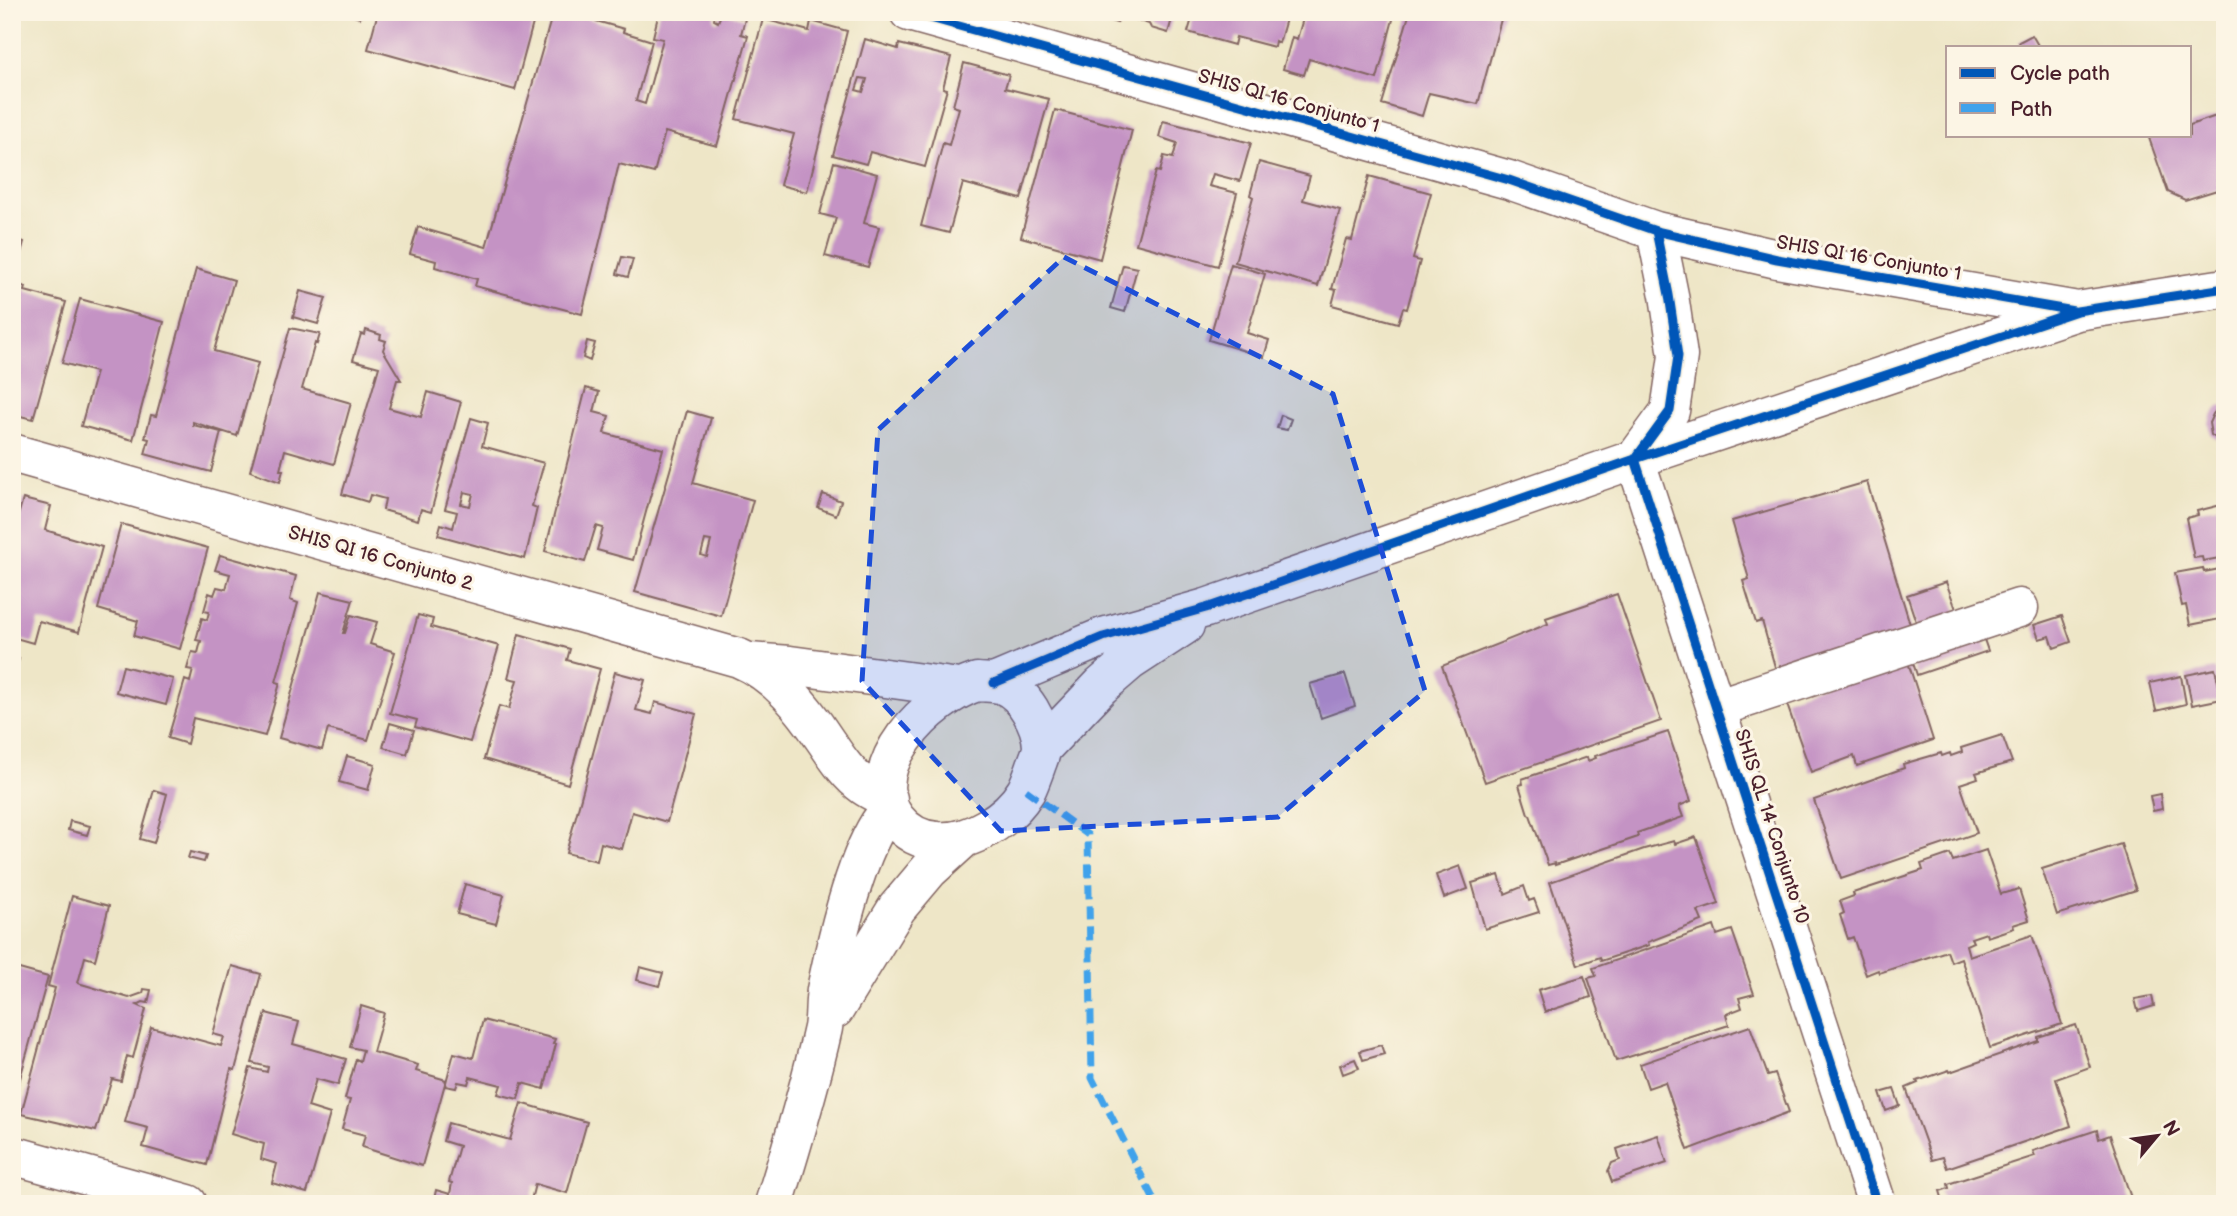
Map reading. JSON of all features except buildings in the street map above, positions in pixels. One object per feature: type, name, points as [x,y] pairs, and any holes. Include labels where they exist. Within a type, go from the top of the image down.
[{"type":"street","name":"SHIS QI 16 Conjunto 1","points":[[909,12],[1509,180],[1656,231],[1777,259],[2077,312]]},
{"type":"street","points":[[1635,460],[1670,411],[1678,356],[1670,295],[1656,231]]},
{"type":"street","points":[[1206,608],[1121,670],[1086,701],[1042,748],[1026,790],[1018,801],[979,832],[948,842],[918,837],[900,823],[889,805],[885,779],[899,748],[915,721],[977,685],[1103,637],[1206,608],[2077,312],[2225,288]]},
{"type":"street","name":"SHIS QI 16 Conjunto 2","points":[[12,453],[749,662],[781,685],[801,707],[848,771],[889,805]]},
{"type":"street","name":"SHIS QL 14 Conjunto 10","points":[[1635,460],[1877,1204]]},
{"type":"street","points":[[1716,708],[2020,608]]},
{"type":"street","name":"SHIS QI 16 Conjunto 2","points":[[749,662],[977,685]]},
{"type":"street","points":[[977,685],[1006,686],[1017,695],[1032,714],[1042,748]]},
{"type":"street","points":[[774,1204],[794,1140],[824,1024],[826,990],[857,872],[878,823],[889,805]]},
{"type":"street","points":[[824,1024],[897,908],[929,870],[963,839]]},
{"type":"street","points":[[12,1156],[188,1204]]},
{"type":"highlighted area","points":[[1064,257],[1333,394],[1425,691],[1278,817],[1001,831],[862,681],[878,430]]},
{"type":"marked path","points":[[1026,790],[1088,835],[1092,1078],[1156,1204]]},
{"type":"cycle path","points":[[909,12],[1509,180],[1656,231],[1777,259],[2074,311]]},
{"type":"cycle path","points":[[1656,231],[1678,356],[1670,411],[1635,459],[1877,1204]]},
{"type":"cycle path","points":[[994,683],[1103,637],[1206,608],[1635,459],[2077,311],[2225,288]]}]
